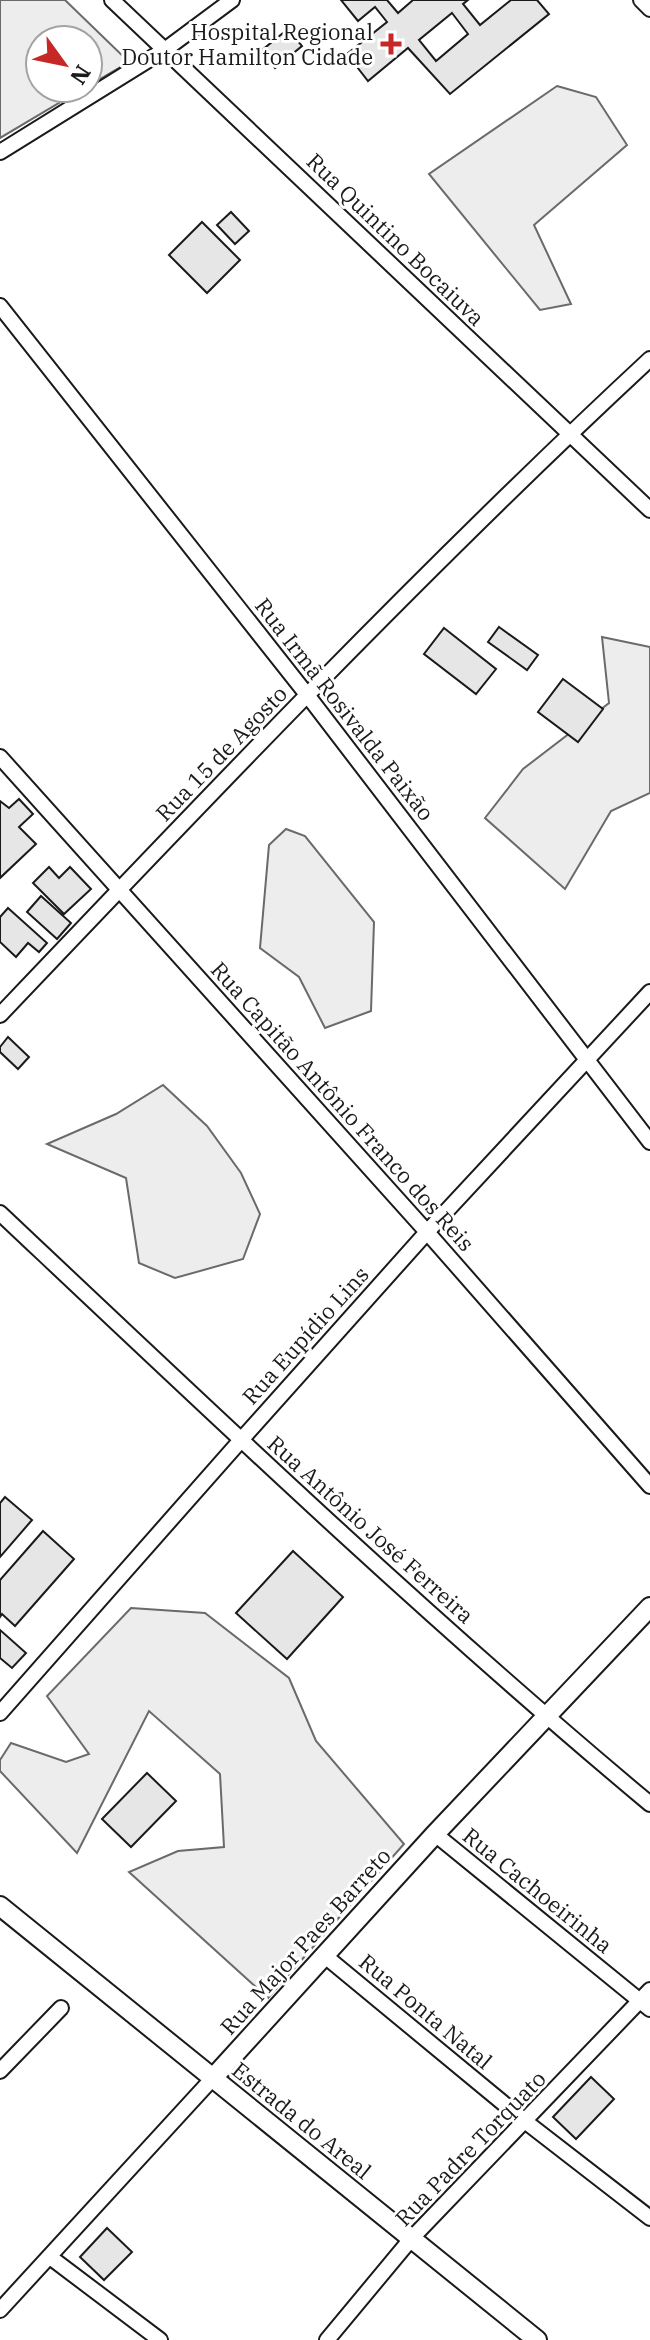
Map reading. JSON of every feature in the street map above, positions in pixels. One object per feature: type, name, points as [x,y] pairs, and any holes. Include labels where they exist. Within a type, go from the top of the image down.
[{"type":"street","name":"Rua Quintino Bocaiuva","points":[[112,0],[650,510]]},
{"type":"street","points":[[0,152],[166,49],[232,0]]},
{"type":"street","points":[[641,0],[650,9]]},
{"type":"street","name":"Rua Irmã Rosivalda Paixão","points":[[0,306],[308,696],[650,1142]]},
{"type":"street","name":"Rua 15 de Agosto","points":[[0,1015],[308,696],[568,435],[650,359]]},
{"type":"street","name":"Rua Capitão Antônio Franco dos Reis","points":[[0,757],[427,1232],[650,1486]]},
{"type":"street","name":"Rua Eupídio Lins","points":[[0,1713],[427,1232],[650,992]]},
{"type":"street","name":"Rua Antônio José Ferreira","points":[[0,1213],[241,1440],[546,1717],[650,1804]]},
{"type":"street","name":"Rua Major Paes Barreto","points":[[0,2310],[435,1834],[650,1607]]},
{"type":"street","name":"Rua Cachoeirinha","points":[[435,1834],[647,2000]]},
{"type":"street","name":"Estrada do Areal","points":[[0,1906],[537,2340]]},
{"type":"street","name":"Rua Ponta Natal","points":[[325,1956],[526,2122],[650,2218]]},
{"type":"street","name":"Rua Padre Torquato","points":[[327,2340],[411,2239],[647,2000]]},
{"type":"street","points":[[1,2068],[61,2008]]},
{"type":"street","points":[[50,2257],[160,2340]]},
{"type":"shaded area","points":[[0,0],[65,0],[90,24],[24,24],[24,104],[57,104],[0,138]]},
{"type":"shaded area","points":[[104,38],[129,62],[104,77]]},
{"type":"shaded area","points":[[557,86],[596,97],[627,145],[534,225],[571,304],[540,310],[429,174]]},
{"type":"shaded area","points":[[602,637],[650,647],[650,793],[611,811],[565,889],[485,818],[523,769],[609,703]]},
{"type":"shaded area","points":[[286,829],[305,836],[374,922],[371,1011],[325,1028],[299,977],[260,948],[269,845]]},
{"type":"shaded area","points":[[163,1085],[207,1126],[241,1173],[260,1214],[243,1259],[175,1278],[139,1263],[126,1178],[47,1144],[116,1114]]},
{"type":"shaded area","points":[[131,1608],[205,1613],[289,1678],[316,1741],[404,1844],[268,1998],[129,1872],[178,1851],[224,1847],[220,1774],[149,1711],[77,1853],[0,1771],[0,1760],[11,1743],[66,1762],[89,1754],[47,1696]]},
{"type":"building","name":"Hospital Regional Doutor Hamilton Cidade","points":[[341,0],[387,0],[398,13],[413,0],[468,0],[463,4],[480,25],[511,0],[537,0],[549,14],[450,94],[408,48],[368,81],[347,54],[387,22],[375,7],[358,21]],"holes":[[[452,13],[468,34],[436,61],[419,40]]]},
{"type":"building","points":[[288,29],[302,46],[275,68],[261,51]]},
{"type":"building","points":[[231,212],[249,231],[235,244],[217,225]]},
{"type":"building","points":[[202,222],[240,260],[207,293],[169,255]]},
{"type":"building","points":[[499,627],[538,655],[527,670],[488,642]]},
{"type":"building","points":[[444,628],[496,669],[476,694],[424,654]]},
{"type":"building","points":[[563,679],[603,709],[578,742],[538,712]]},
{"type":"building","points":[[19,799],[33,814],[19,827],[36,844],[0,878],[0,801],[9,808]]},
{"type":"building","points":[[49,867],[59,878],[70,867],[91,889],[64,914],[33,883]]},
{"type":"building","points":[[41,896],[71,923],[57,939],[27,912]]},
{"type":"building","points":[[8,908],[47,943],[39,952],[28,943],[16,957],[0,942],[0,917]]},
{"type":"building","points":[[8,1037],[29,1057],[18,1069],[0,1052]]},
{"type":"building","points":[[5,1497],[32,1520],[0,1557],[0,1503]]},
{"type":"building","points":[[43,1531],[74,1559],[15,1626],[2,1614],[0,1617],[0,1580]]},
{"type":"building","points":[[293,1551],[343,1597],[287,1659],[236,1613]]},
{"type":"building","points":[[0,1630],[26,1653],[12,1668],[0,1658]]},
{"type":"building","points":[[147,1773],[176,1801],[131,1847],[102,1819]]},
{"type":"building","points":[[591,2077],[614,2099],[576,2139],[553,2117]]},
{"type":"building","points":[[107,2228],[132,2252],[104,2280],[80,2257]]},
{"type":"place","name":"Hospital Regional Doutor Hamilton Cidade","points":[[391,44]]}]
